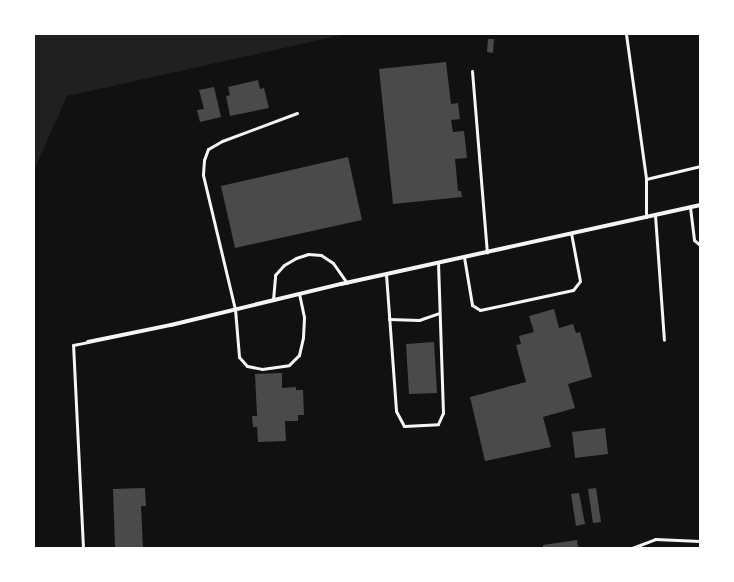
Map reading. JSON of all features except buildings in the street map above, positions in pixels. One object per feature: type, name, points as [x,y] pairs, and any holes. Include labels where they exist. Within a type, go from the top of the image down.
[{"type":"street","points":[[88,342],[171,325],[346,283],[700,205]]},
{"type":"lane","points":[[626,34],[646,179],[646,217]]},
{"type":"lane","points":[[472,71],[487,252]]},
{"type":"lane","points":[[297,113],[222,141],[208,149],[204,160],[203,175],[235,309],[239,357],[247,366],[262,369],[289,365],[299,356],[304,337],[304,317],[299,294]]},
{"type":"lane","points":[[646,179],[700,166]]},
{"type":"lane","points":[[690,207],[694,240],[700,245]]},
{"type":"lane","points":[[654,215],[664,340]]},
{"type":"lane","points":[[464,257],[472,305],[480,310],[573,290],[580,281],[572,233]]},
{"type":"lane","points":[[273,300],[275,275],[284,265],[296,258],[308,254],[321,255],[333,263],[346,283]]},
{"type":"lane","points":[[386,274],[396,411],[404,426],[438,424],[443,413],[438,263]]},
{"type":"lane","points":[[389,319],[419,320],[440,313]]},
{"type":"lane","points":[[83,548],[73,345],[88,342]]},
{"type":"lane","points":[[632,548],[655,538],[700,541]]},
{"type":"shaded area","points":[[34,34],[346,34],[67,96],[34,170]]}]
